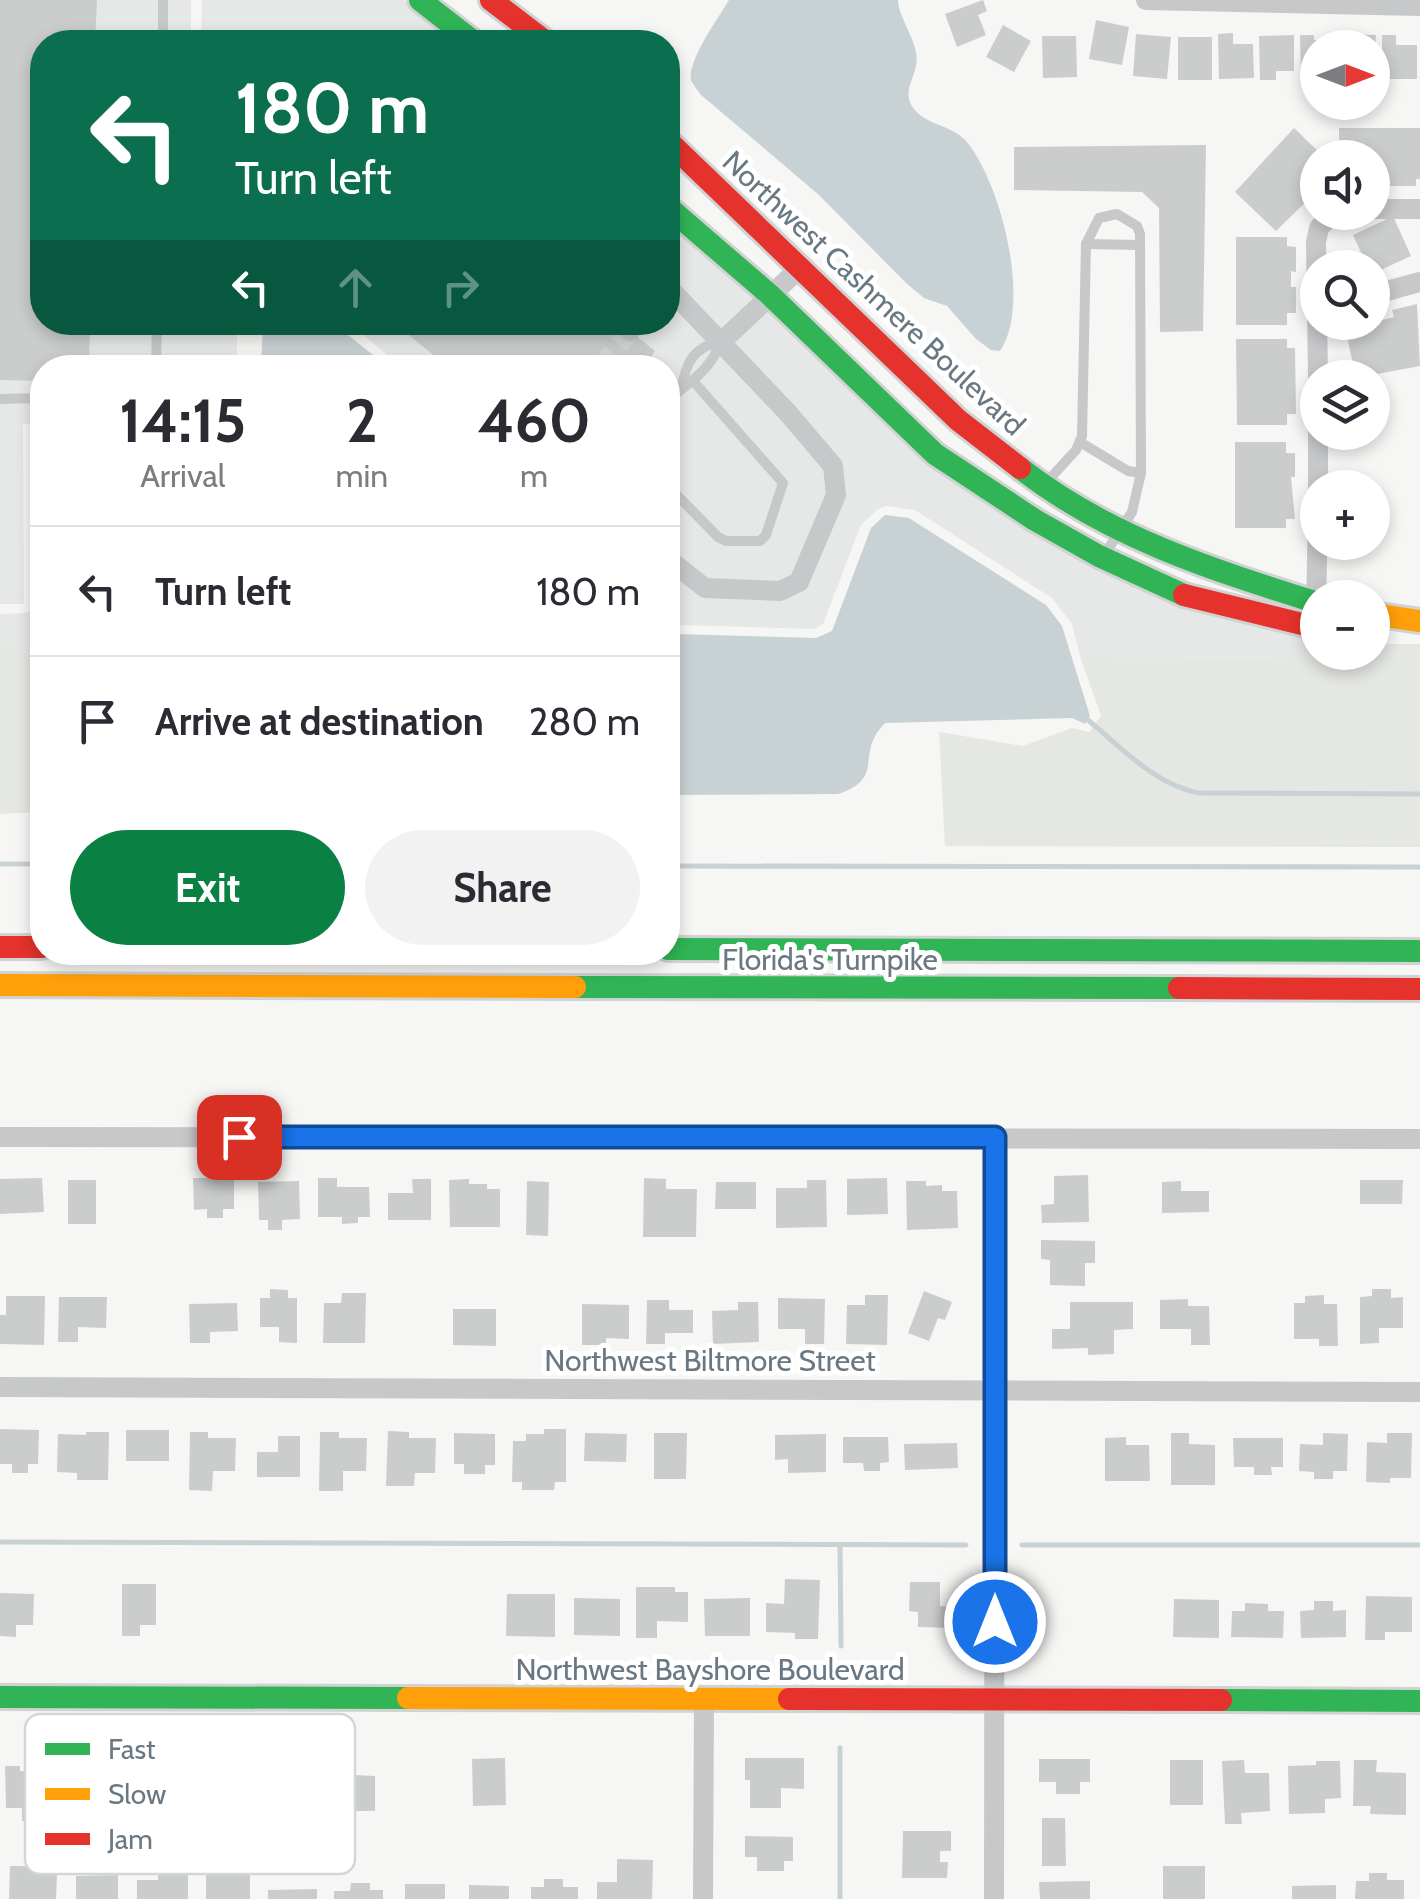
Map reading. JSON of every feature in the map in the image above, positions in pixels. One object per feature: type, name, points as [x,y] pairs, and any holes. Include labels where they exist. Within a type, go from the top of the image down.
[{"type":"main road","points":[[420,0],[453,30]]},
{"type":"main road","points":[[491,0],[530,30]]},
{"type":"main road","name":"Northwest Cashmere Boulevard","points":[[680,152],[958,420],[1045,485],[1119,530],[1215,571],[1300,597]]},
{"type":"main road","points":[[680,218],[770,295],[936,454],[1035,520],[1103,558],[1189,597],[1300,624]]},
{"type":"main road","points":[[1390,617],[1420,621]]},
{"type":"main road","points":[[1390,634],[1420,634]]},
{"type":"main road","points":[[0,946],[30,947]]},
{"type":"main road","name":"Florida's Turnpike","points":[[680,949],[1420,951]]},
{"type":"main road","name":"Florida's Turnpike","points":[[0,985],[1420,989]]},
{"type":"main road","name":"Northwest Bayshore Boulevard","points":[[0,1697],[1420,1701]]},
{"type":"street","points":[[1146,0],[1420,6]]},
{"type":"street","points":[[1390,209],[1420,209]]},
{"type":"street","points":[[721,342],[801,267]]},
{"type":"street","points":[[1390,290],[1420,282]]},
{"type":"street","points":[[680,299],[833,466],[836,495],[799,582],[780,591],[705,588],[680,568]]},
{"type":"street","points":[[0,1137],[1420,1139]]},
{"type":"street","points":[[994,1899],[995,1137]]},
{"type":"street","name":"Northwest Biltmore Street","points":[[0,1387],[1420,1392]]},
{"type":"street","points":[[703,1899],[704,1700]]},
{"type":"lane","points":[[163,30],[164,0]]},
{"type":"lane","points":[[1045,485],[1080,442],[1084,422],[1083,262],[1086,244],[1099,218],[1117,214],[1137,226],[1140,245],[1141,473],[1132,512],[1103,558]]},
{"type":"lane","points":[[1086,244],[1140,245]]},
{"type":"lane","points":[[680,498],[718,537],[726,541],[760,541],[766,535],[783,484],[688,385],[686,366],[703,345],[721,342]]},
{"type":"lane","points":[[680,392],[714,360],[721,342]]},
{"type":"lane","points":[[0,399],[30,398]]},
{"type":"lane","points":[[1080,442],[1128,471],[1141,473]]},
{"type":"shaded area","points":[[0,0],[191,0],[191,30],[30,30],[30,335],[237,335],[237,355],[30,355],[30,424],[23,424],[24,604],[0,604]]},
{"type":"shaded area","points":[[202,0],[404,0],[443,30],[201,30]]},
{"type":"shaded area","points":[[729,0],[898,0],[917,58],[909,93],[911,103],[919,114],[966,141],[991,184],[1001,213],[1013,275],[1013,304],[1009,330],[1000,351],[991,350],[976,339],[947,306],[924,298],[906,283],[819,195],[700,94],[691,80],[694,62]]},
{"type":"shaded area","points":[[680,230],[756,295],[706,342],[770,309],[1029,527],[1300,631],[1300,657],[1080,656],[1072,624],[1052,598],[915,510],[886,506],[861,525],[823,624],[814,629],[680,625],[680,355],[388,355],[363,335],[680,335]]},
{"type":"shaded area","points":[[262,335],[348,335],[373,355],[262,355]]},
{"type":"shaded area","points":[[885,515],[909,518],[1046,605],[1062,626],[1090,716],[1085,724],[1072,718],[885,723],[871,745],[862,781],[838,794],[680,795],[680,634],[816,638],[832,631],[871,528]]},
{"type":"shaded area","points":[[30,611],[30,650],[0,639],[0,614]]},
{"type":"shaded area","points":[[0,639],[30,650],[30,813],[0,814]]},
{"type":"shaded area","points":[[1390,644],[1420,644],[1420,847],[945,846],[939,732],[1023,746],[1072,728],[1089,732],[1101,716],[1080,656],[1300,657],[1300,670],[1390,670]]},
{"type":"building","points":[[0,0],[97,0],[96,30],[30,30],[30,335],[90,335],[89,355],[30,355],[30,381],[0,380]]},
{"type":"building","points":[[983,0],[987,11],[978,15],[986,35],[957,47],[945,14]]},
{"type":"building","points":[[1096,20],[1129,27],[1122,65],[1089,59]]},
{"type":"building","points":[[1003,25],[1031,41],[1014,72],[986,57]]},
{"type":"building","points":[[1233,33],[1233,44],[1253,44],[1254,78],[1219,79],[1218,34]]},
{"type":"building","points":[[1136,34],[1171,37],[1167,79],[1133,76]]},
{"type":"building","points":[[1294,35],[1294,71],[1276,71],[1276,80],[1260,80],[1259,36]]},
{"type":"building","points":[[1390,35],[1396,35],[1396,45],[1417,45],[1417,79],[1390,79]]},
{"type":"building","points":[[1042,36],[1076,36],[1077,77],[1043,78]]},
{"type":"building","points":[[1178,37],[1212,37],[1212,80],[1178,80]]},
{"type":"building","points":[[1294,128],[1306,140],[1300,140],[1300,208],[1276,231],[1235,192]]},
{"type":"building","points":[[1339,128],[1420,128],[1420,179],[1416,179],[1416,186],[1390,186],[1390,140],[1339,140]]},
{"type":"building","points":[[1206,145],[1203,331],[1160,332],[1159,208],[1142,192],[1014,190],[1014,147]]},
{"type":"building","points":[[1393,216],[1411,256],[1390,266],[1390,250],[1360,250],[1353,235],[1364,230],[1390,230]]},
{"type":"building","points":[[1236,237],[1287,237],[1287,246],[1296,247],[1296,272],[1291,271],[1291,287],[1296,287],[1296,313],[1287,313],[1287,325],[1236,325]]},
{"type":"building","points":[[1417,304],[1420,366],[1390,372],[1390,360],[1352,360],[1348,340],[1390,340],[1392,310]]},
{"type":"building","points":[[409,335],[635,335],[655,351],[652,355],[433,355]]},
{"type":"building","points":[[1236,339],[1287,339],[1287,348],[1295,348],[1296,414],[1287,414],[1287,425],[1237,425]]},
{"type":"building","points":[[1235,442],[1286,442],[1286,453],[1295,453],[1295,477],[1291,477],[1295,519],[1286,519],[1286,528],[1235,528]]},
{"type":"building","points":[[1088,1175],[1089,1222],[1042,1223],[1041,1205],[1054,1204],[1054,1176]]},
{"type":"building","points":[[42,1178],[44,1212],[0,1214],[0,1179]]},
{"type":"building","points":[[193,1178],[234,1178],[234,1209],[223,1209],[223,1218],[207,1218],[207,1209],[194,1210]]},
{"type":"building","points":[[318,1178],[337,1178],[337,1187],[369,1187],[370,1217],[342,1224],[342,1217],[318,1217]]},
{"type":"building","points":[[644,1178],[666,1179],[666,1189],[697,1189],[696,1237],[643,1237]]},
{"type":"building","points":[[887,1178],[888,1214],[847,1215],[847,1179]]},
{"type":"building","points":[[412,1179],[431,1179],[431,1220],[388,1220],[388,1193],[413,1193]]},
{"type":"building","points":[[469,1179],[469,1184],[500,1189],[500,1227],[450,1227],[449,1180]]},
{"type":"building","points":[[68,1180],[96,1180],[96,1224],[68,1224]]},
{"type":"building","points":[[807,1180],[826,1180],[827,1227],[776,1228],[776,1188],[807,1188]]},
{"type":"building","points":[[1360,1180],[1403,1180],[1402,1204],[1360,1204]]},
{"type":"building","points":[[299,1181],[300,1219],[282,1220],[282,1230],[268,1230],[268,1220],[259,1220],[258,1182]]},
{"type":"building","points":[[527,1181],[549,1182],[548,1236],[526,1235]]},
{"type":"building","points":[[906,1181],[926,1181],[926,1186],[942,1185],[942,1191],[957,1191],[958,1228],[907,1230]]},
{"type":"building","points":[[1181,1181],[1181,1191],[1209,1191],[1209,1212],[1162,1213],[1162,1182]]},
{"type":"building","points":[[716,1182],[756,1182],[756,1209],[715,1209]]},
{"type":"building","points":[[1041,1240],[1095,1241],[1095,1263],[1085,1263],[1085,1286],[1050,1285],[1050,1260],[1041,1259]]},
{"type":"building","points":[[270,1289],[288,1290],[288,1298],[297,1298],[297,1343],[279,1342],[279,1327],[260,1327],[260,1298],[270,1298]]},
{"type":"building","points":[[1372,1289],[1391,1289],[1391,1298],[1403,1297],[1403,1328],[1379,1328],[1379,1343],[1360,1344],[1360,1297],[1372,1296]]},
{"type":"building","points":[[924,1291],[952,1302],[945,1320],[938,1318],[929,1341],[908,1333]]},
{"type":"building","points":[[342,1293],[366,1293],[365,1343],[323,1343],[324,1303],[341,1303]]},
{"type":"building","points":[[865,1295],[888,1295],[887,1345],[846,1344],[847,1305],[865,1305]]},
{"type":"building","points":[[1324,1295],[1324,1304],[1337,1304],[1338,1346],[1319,1346],[1319,1339],[1294,1339],[1294,1303],[1305,1303],[1305,1296]]},
{"type":"building","points":[[6,1296],[45,1296],[44,1345],[0,1344],[0,1315],[6,1315]]},
{"type":"building","points":[[59,1297],[107,1297],[106,1328],[78,1327],[78,1342],[58,1342]]},
{"type":"building","points":[[778,1298],[825,1299],[824,1344],[805,1344],[805,1329],[778,1329]]},
{"type":"building","points":[[1188,1299],[1188,1306],[1209,1306],[1210,1345],[1191,1345],[1191,1329],[1160,1329],[1160,1300]]},
{"type":"building","points":[[647,1300],[669,1300],[669,1310],[693,1310],[693,1333],[665,1333],[665,1344],[646,1344]]},
{"type":"building","points":[[738,1302],[758,1302],[759,1342],[713,1344],[712,1311],[738,1310]]},
{"type":"building","points":[[1070,1302],[1133,1302],[1133,1329],[1114,1330],[1114,1354],[1088,1355],[1088,1348],[1052,1349],[1052,1329],[1070,1329]]},
{"type":"building","points":[[237,1303],[238,1331],[210,1332],[210,1343],[190,1343],[189,1304]]},
{"type":"building","points":[[582,1304],[629,1305],[629,1339],[606,1338],[606,1345],[582,1345]]},
{"type":"building","points":[[453,1309],[496,1309],[496,1346],[453,1345]]},
{"type":"building","points":[[0,1429],[39,1430],[38,1464],[28,1464],[28,1473],[12,1473],[12,1464],[0,1464]]},
{"type":"building","points":[[544,1429],[566,1429],[566,1482],[555,1482],[554,1490],[522,1490],[522,1482],[512,1482],[513,1441],[526,1441],[526,1434],[544,1434]]},
{"type":"building","points":[[126,1430],[169,1430],[169,1461],[126,1461]]},
{"type":"building","points":[[388,1431],[409,1432],[409,1438],[436,1438],[435,1473],[415,1473],[414,1486],[386,1486]]},
{"type":"building","points":[[109,1432],[108,1480],[77,1480],[77,1473],[57,1472],[58,1434]]},
{"type":"building","points":[[190,1432],[208,1432],[208,1438],[236,1438],[235,1471],[213,1471],[212,1491],[189,1490]]},
{"type":"building","points":[[320,1432],[339,1432],[339,1438],[367,1438],[366,1471],[343,1471],[343,1491],[319,1491]]},
{"type":"building","points":[[454,1433],[495,1434],[495,1465],[485,1465],[485,1474],[464,1474],[464,1464],[454,1464]]},
{"type":"building","points":[[585,1433],[627,1434],[626,1462],[584,1461]]},
{"type":"building","points":[[654,1433],[687,1433],[686,1479],[654,1479]]},
{"type":"building","points":[[1171,1433],[1189,1433],[1189,1444],[1215,1445],[1215,1485],[1171,1485]]},
{"type":"building","points":[[1323,1433],[1348,1434],[1347,1471],[1333,1471],[1333,1479],[1314,1479],[1314,1472],[1299,1471],[1300,1444],[1323,1445]]},
{"type":"building","points":[[1387,1433],[1412,1433],[1411,1478],[1390,1478],[1390,1483],[1366,1482],[1367,1442],[1387,1443]]},
{"type":"building","points":[[826,1434],[826,1472],[788,1473],[788,1459],[775,1460],[775,1435]]},
{"type":"building","points":[[278,1436],[300,1436],[300,1477],[257,1477],[257,1452],[278,1452]]},
{"type":"building","points":[[843,1437],[888,1437],[889,1462],[880,1463],[880,1471],[864,1471],[863,1463],[843,1463]]},
{"type":"building","points":[[1126,1437],[1126,1445],[1149,1445],[1150,1481],[1105,1481],[1105,1438]]},
{"type":"building","points":[[1233,1438],[1283,1438],[1283,1467],[1271,1467],[1272,1475],[1254,1475],[1254,1467],[1234,1467]]},
{"type":"building","points":[[957,1443],[958,1468],[905,1470],[904,1444]]},
{"type":"building","points":[[785,1579],[820,1580],[818,1639],[795,1639],[795,1633],[766,1632],[766,1603],[784,1604]]},
{"type":"building","points":[[910,1582],[940,1582],[940,1606],[952,1607],[951,1628],[918,1627],[918,1612],[909,1611]]},
{"type":"building","points":[[122,1584],[156,1584],[156,1625],[140,1625],[140,1636],[122,1636]]},
{"type":"building","points":[[636,1587],[675,1587],[675,1592],[688,1592],[688,1622],[657,1621],[657,1638],[636,1638]]},
{"type":"building","points":[[0,1593],[34,1594],[33,1625],[16,1625],[16,1637],[0,1636]]},
{"type":"building","points":[[507,1594],[555,1594],[555,1637],[506,1636]]},
{"type":"building","points":[[1366,1596],[1412,1597],[1412,1632],[1385,1632],[1385,1640],[1365,1640]]},
{"type":"building","points":[[574,1598],[620,1599],[620,1636],[574,1635]]},
{"type":"building","points":[[750,1598],[750,1636],[705,1636],[704,1599]]},
{"type":"building","points":[[1174,1599],[1219,1600],[1219,1638],[1173,1637]]},
{"type":"building","points":[[1314,1601],[1333,1601],[1333,1611],[1346,1610],[1346,1637],[1301,1638],[1300,1611],[1314,1610]]},
{"type":"building","points":[[1245,1603],[1268,1604],[1268,1611],[1284,1611],[1283,1638],[1231,1637],[1232,1611],[1245,1611]]},
{"type":"building","points":[[505,1758],[506,1805],[473,1806],[472,1759]]},
{"type":"building","points":[[745,1758],[804,1758],[804,1789],[781,1788],[781,1808],[750,1808]]},
{"type":"building","points":[[1039,1759],[1090,1759],[1090,1782],[1080,1782],[1080,1794],[1056,1794],[1056,1782],[1039,1782]]},
{"type":"building","points":[[1170,1760],[1203,1760],[1203,1805],[1170,1805]]},
{"type":"building","points":[[1244,1760],[1245,1773],[1269,1773],[1270,1811],[1241,1813],[1242,1824],[1225,1824],[1222,1761]]},
{"type":"building","points":[[1354,1760],[1377,1760],[1376,1772],[1406,1773],[1406,1815],[1370,1814],[1371,1806],[1353,1806]]},
{"type":"building","points":[[1316,1761],[1340,1761],[1341,1798],[1325,1799],[1325,1813],[1289,1814],[1288,1766],[1316,1765]]},
{"type":"building","points":[[5,1766],[20,1766],[20,1771],[25,1771],[25,1821],[22,1808],[6,1808]]},
{"type":"building","points":[[355,1775],[375,1776],[375,1811],[355,1811]]},
{"type":"building","points":[[1042,1818],[1065,1818],[1066,1866],[1042,1866]]},
{"type":"building","points":[[903,1831],[951,1831],[951,1851],[940,1851],[940,1862],[948,1862],[947,1878],[902,1878]]},
{"type":"building","points":[[745,1836],[793,1837],[793,1861],[784,1861],[784,1871],[757,1871],[757,1857],[745,1857]]},
{"type":"building","points":[[617,1859],[653,1860],[652,1899],[597,1899],[597,1882],[617,1882]]},
{"type":"building","points":[[10,1866],[25,1866],[25,1874],[57,1874],[56,1899],[9,1899]]},
{"type":"building","points":[[1163,1866],[1205,1866],[1205,1899],[1163,1899]]},
{"type":"building","points":[[1369,1873],[1387,1873],[1387,1880],[1404,1880],[1404,1899],[1355,1899],[1356,1881],[1369,1881]]},
{"type":"building","points":[[158,1874],[188,1874],[188,1899],[137,1899],[137,1880],[158,1880]]},
{"type":"building","points":[[206,1874],[250,1874],[250,1899],[206,1899]]},
{"type":"building","points":[[118,1875],[118,1899],[76,1899],[76,1876]]},
{"type":"building","points":[[544,1879],[563,1879],[563,1887],[578,1887],[578,1899],[531,1899],[531,1887],[544,1887]]},
{"type":"building","points":[[1090,1881],[1090,1899],[1040,1899],[1039,1882]]},
{"type":"building","points":[[351,1883],[370,1883],[370,1890],[383,1890],[383,1899],[334,1899],[334,1891],[350,1891]]},
{"type":"building","points":[[405,1884],[445,1884],[445,1899],[405,1899]]},
{"type":"building","points":[[469,1885],[509,1886],[509,1899],[469,1899]]},
{"type":"building","points":[[1336,1885],[1336,1899],[1292,1899],[1292,1886]]},
{"type":"building","points":[[317,1889],[317,1899],[268,1899],[268,1890]]},
{"type":"waterway","points":[[1088,720],[1153,774],[1199,793],[1420,794]]},
{"type":"waterway","points":[[0,864],[30,864]]},
{"type":"waterway","points":[[680,866],[1420,867]]},
{"type":"waterway","points":[[0,1542],[966,1545]]},
{"type":"waterway","points":[[840,1544],[841,1646]]},
{"type":"waterway","points":[[1022,1545],[1420,1545]]},
{"type":"waterway","points":[[840,1748],[840,1899]]},
{"type":"tunnel","points":[[611,355],[627,335]]},
{"type":"traffic: fast","points":[[420,0],[459,30]]},
{"type":"traffic: fast","points":[[680,217],[770,295],[935,454],[1035,520],[1099,556],[1184,595]]},
{"type":"traffic: fast","points":[[1020,468],[1089,514],[1125,532],[1201,564],[1300,597]]},
{"type":"traffic: fast","points":[[680,949],[1420,951]]},
{"type":"traffic: fast","points":[[575,987],[1179,988]]},
{"type":"traffic: fast","points":[[0,1697],[408,1698]]},
{"type":"traffic: fast","points":[[1221,1700],[1420,1701]]},
{"type":"traffic: slow","points":[[1390,617],[1420,621]]},
{"type":"traffic: slow","points":[[0,985],[575,987]]},
{"type":"traffic: slow","points":[[408,1698],[789,1699]]},
{"type":"traffic: jam","points":[[491,0],[530,30]]},
{"type":"traffic: jam","points":[[680,153],[958,420],[1020,468]]},
{"type":"traffic: jam","points":[[1184,595],[1300,624]]},
{"type":"traffic: jam","points":[[0,947],[30,947]]},
{"type":"traffic: jam","points":[[1179,988],[1420,989]]},
{"type":"traffic: jam","points":[[789,1699],[1221,1700]]},
{"type":"route","points":[[239,1137],[995,1137],[995,1622]]}]
